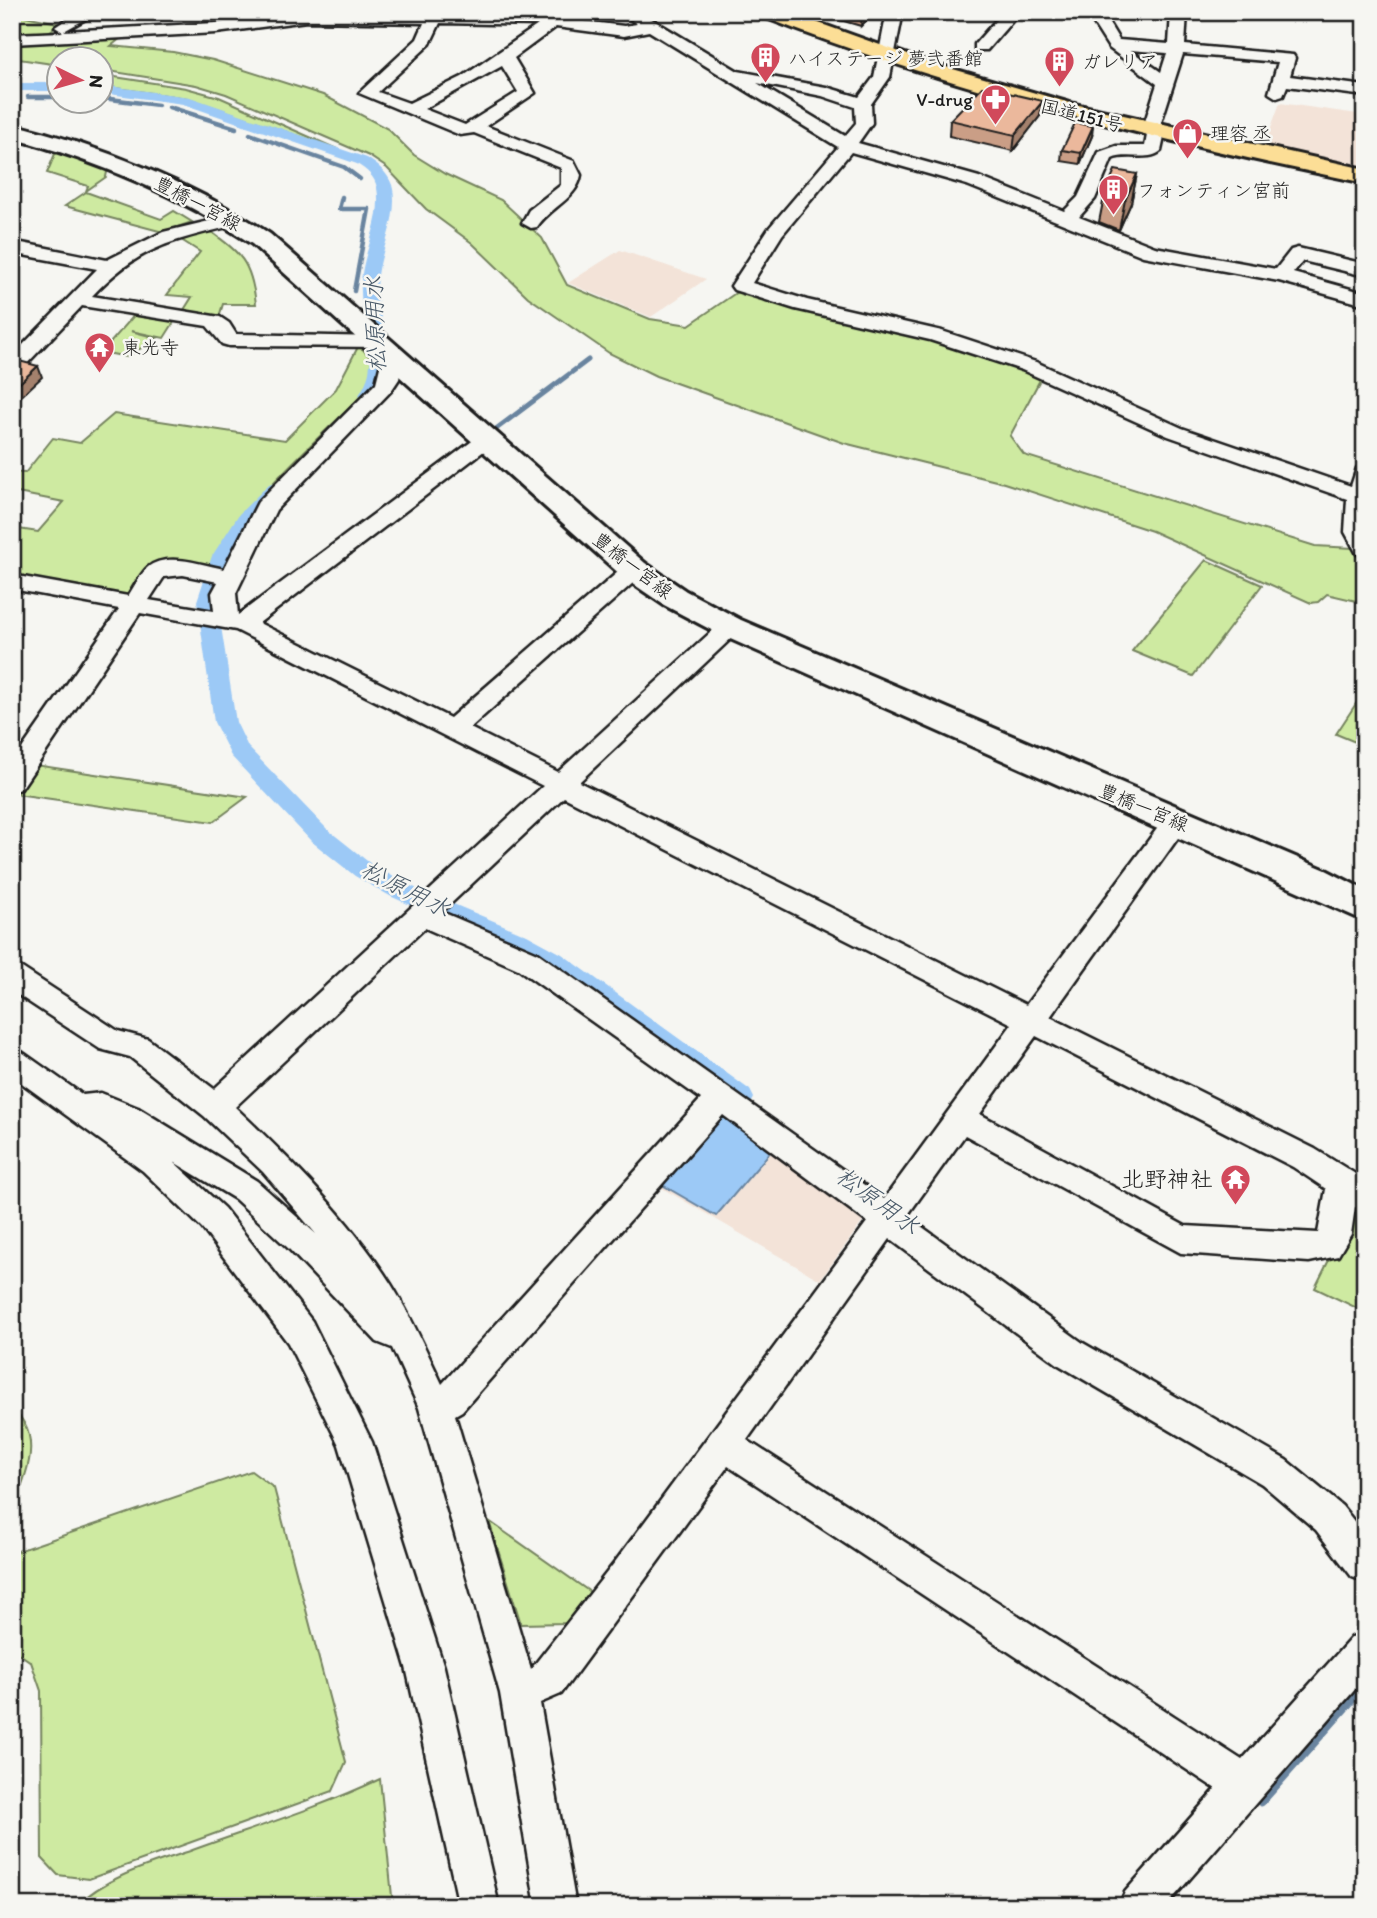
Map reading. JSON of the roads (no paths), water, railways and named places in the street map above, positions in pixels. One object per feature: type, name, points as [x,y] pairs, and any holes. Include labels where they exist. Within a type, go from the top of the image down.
[{"type":"highway","name":"国道151号","points":[[768,12],[888,57],[1003,94],[1153,132],[1365,176]]},
{"type":"main road","name":"豊橋一宮線","points":[[12,131],[110,160],[158,180],[234,220],[302,273],[634,570],[675,598],[730,627],[1313,880],[1365,907]]},
{"type":"street","points":[[63,27],[90,12]]},
{"type":"street","points":[[134,32],[163,12]]},
{"type":"street","points":[[312,18],[338,12]]},
{"type":"street","points":[[629,12],[849,146],[972,181],[1150,252],[1281,276],[1365,299]]},
{"type":"street","points":[[895,12],[882,77],[863,104],[864,123],[849,146],[775,232],[741,286],[802,305],[935,335],[1029,366],[1175,432],[1359,496]]},
{"type":"street","points":[[981,47],[1012,12]]},
{"type":"street","points":[[1094,12],[1099,29],[1114,44],[1167,83]]},
{"type":"street","points":[[1067,219],[1086,199],[1105,156],[1116,151],[1152,151],[1153,132],[1177,48],[1179,12]]},
{"type":"street","points":[[12,39],[216,28],[371,15],[437,15],[553,22],[624,31],[649,26]]},
{"type":"street","points":[[437,15],[424,41],[367,93],[466,131],[527,93],[505,57]]},
{"type":"street","points":[[409,110],[468,80],[553,22]]},
{"type":"street","points":[[1114,44],[1287,58],[1279,86],[1365,91]]},
{"type":"street","points":[[725,72],[783,82],[863,104]]},
{"type":"street","points":[[474,127],[568,165],[572,175],[570,187],[535,214],[531,223]]},
{"type":"street","points":[[12,368],[110,267],[167,234],[234,220]]},
{"type":"street","points":[[12,247],[110,267]]},
{"type":"street","points":[[1281,276],[1298,254],[1365,270]]},
{"type":"street","points":[[79,300],[213,321],[228,334],[229,340],[386,349],[389,379],[384,387],[266,507],[224,593],[234,623]]},
{"type":"street","points":[[234,623],[486,440]]},
{"type":"street","points":[[1365,473],[1359,496],[1355,533],[1365,550]]},
{"type":"street","points":[[12,783],[149,579],[165,567],[231,578]]},
{"type":"street","points":[[452,730],[634,570]]},
{"type":"street","points":[[12,582],[234,623],[561,784],[1304,1158],[1354,1189],[1327,1246],[1309,1248],[1181,1239],[961,1118]]},
{"type":"street","points":[[215,1107],[730,627]]},
{"type":"street","points":[[519,1693],[548,1681],[725,1445],[1029,1021],[1177,821]]},
{"type":"street","points":[[423,915],[528,961],[721,1097],[1071,1354],[1274,1472],[1329,1518],[1365,1564]]},
{"type":"street","points":[[12,976],[110,1041],[138,1047],[215,1107],[274,1163],[343,1243],[379,1293],[404,1338],[436,1408],[519,1693],[555,1906]]},
{"type":"street","points":[[12,1060],[155,1162],[213,1218],[300,1332],[355,1442],[425,1667],[478,1906]]},
{"type":"street","points":[[436,1408],[450,1401],[721,1097]]},
{"type":"street","points":[[80,1110],[86,1105],[101,1105],[127,1117],[246,1190],[299,1238],[391,1333],[404,1338]]},
{"type":"street","points":[[725,1445],[1244,1784]]},
{"type":"street","points":[[1154,1898],[1244,1784],[1365,1650]]},
{"type":"water","points":[[722,1112],[772,1150],[716,1216],[659,1183]]},
{"type":"waterway","name":"松原用水","points":[[12,87],[46,87]]},
{"type":"waterway","name":"松原用水","points":[[116,91],[185,100],[362,161],[377,172],[384,184],[386,200],[369,286],[379,343],[380,371],[376,384],[368,395]]},
{"type":"waterway","points":[[28,97],[46,97]]},
{"type":"waterway","points":[[116,100],[158,105]]},
{"type":"waterway","points":[[169,107],[236,128]]},
{"type":"waterway","points":[[250,134],[344,167],[360,179]]},
{"type":"waterway","points":[[342,197],[339,209],[369,209],[354,291]]},
{"type":"waterway","points":[[496,429],[588,360]]},
{"type":"waterway","name":"松原用水","points":[[276,488],[246,518],[222,556],[207,601],[225,722],[239,751],[319,835],[363,870],[398,890],[518,942],[553,961],[741,1098]]},
{"type":"waterway","points":[[1261,1802],[1365,1685]]},
{"type":"place","name":"ハイステージ 夢弐番館","points":[[765,85]]},
{"type":"place","name":"ガレリア","points":[[1059,88]]},
{"type":"place","name":"V-drug","points":[[996,126]]},
{"type":"place","name":"理容 丞","points":[[1187,160]]},
{"type":"place","name":"フォンティン宮前","points":[[1114,217]]},
{"type":"place","name":"東光寺","points":[[99,374]]},
{"type":"place","name":"北野神社","points":[[1236,1206]]}]
